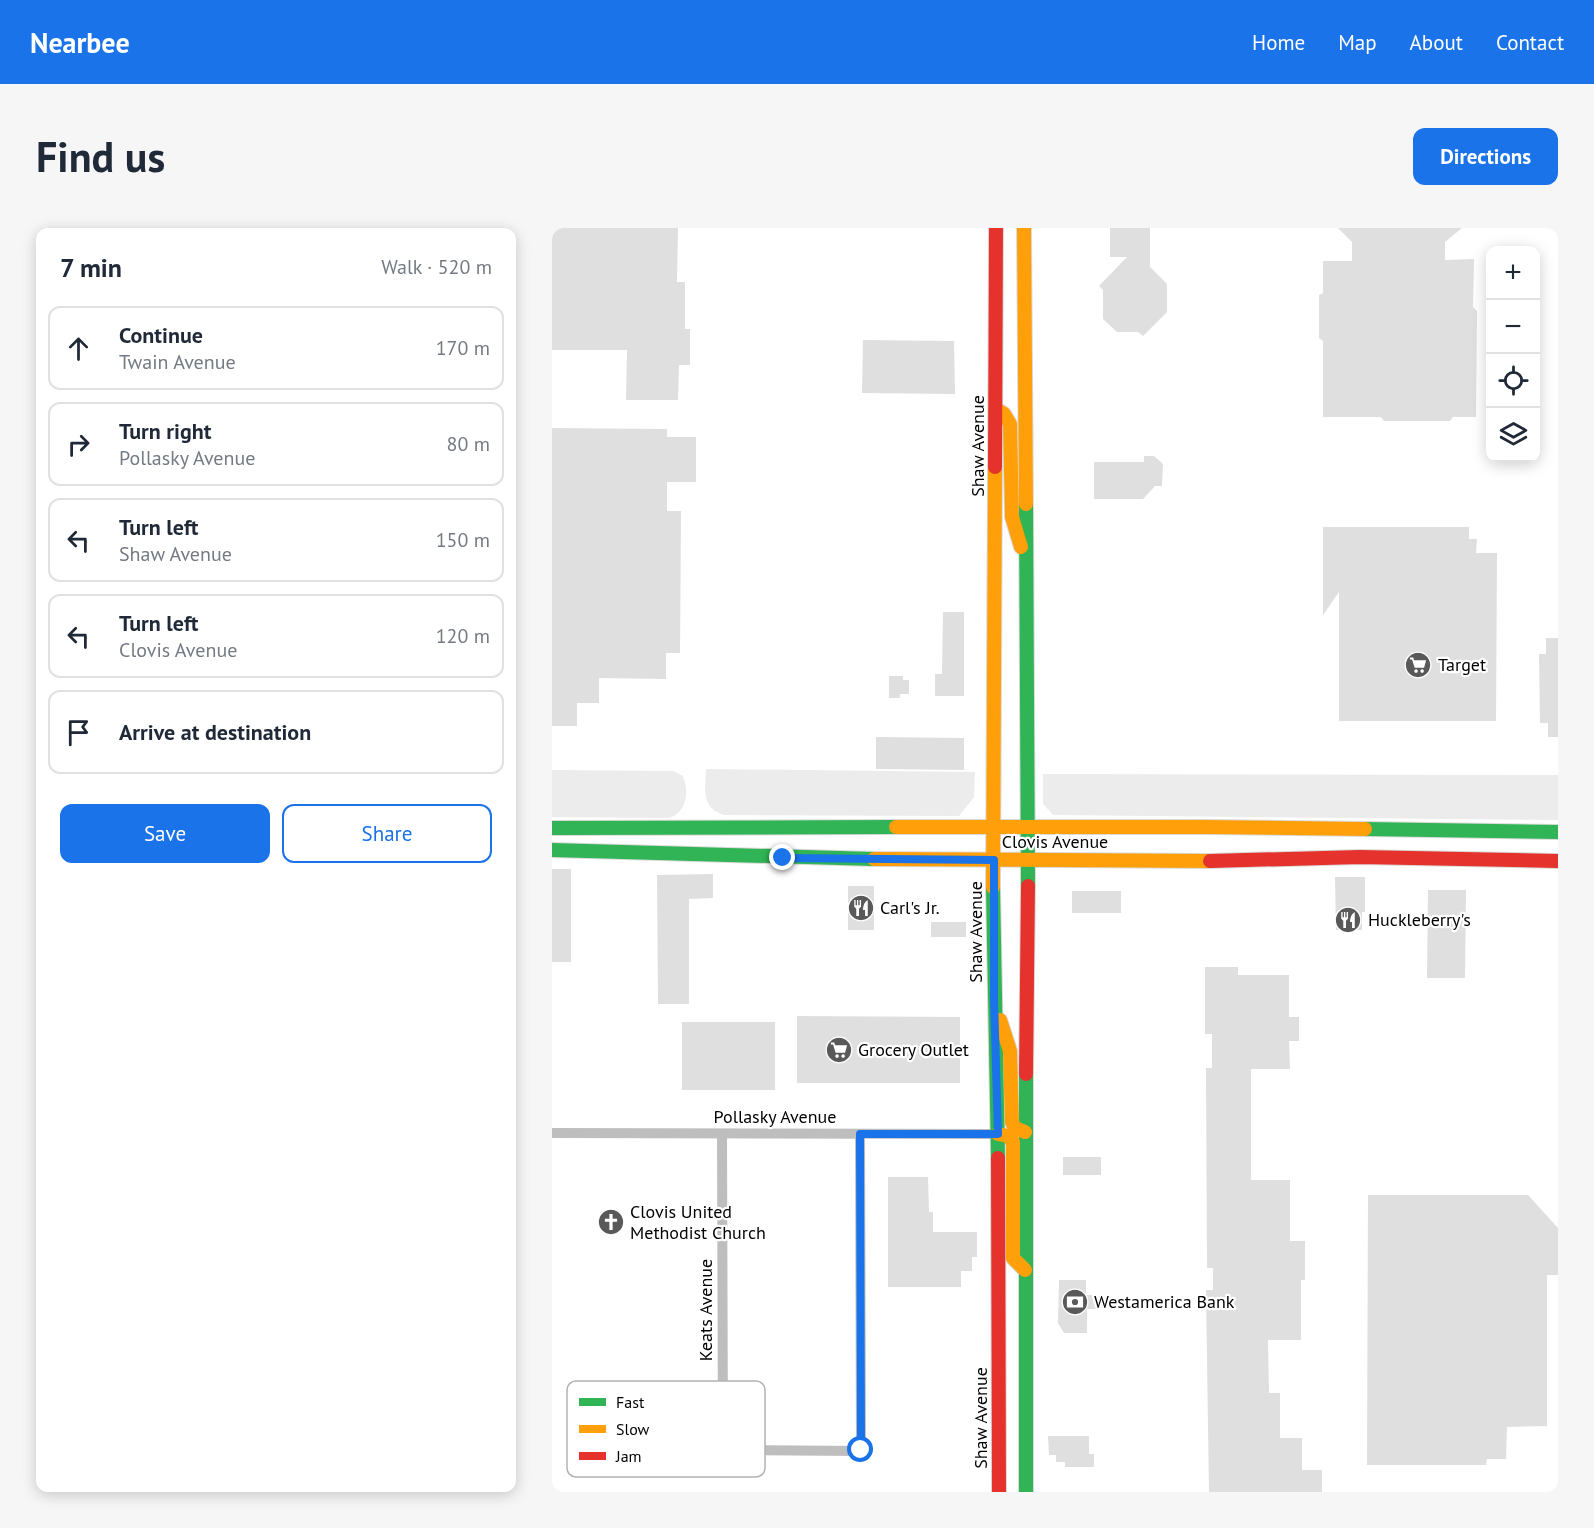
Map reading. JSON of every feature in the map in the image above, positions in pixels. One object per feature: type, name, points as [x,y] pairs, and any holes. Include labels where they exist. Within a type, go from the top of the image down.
[{"type":"main road","name":"Shaw Avenue","points":[[996,228],[993,827],[994,999],[998,1134],[999,1492]]},
{"type":"main road","points":[[1024,228],[1029,827],[1025,1132],[1026,1492]]},
{"type":"main road","points":[[996,409],[1004,414],[1010,424],[1012,517],[1026,565]]},
{"type":"main road","name":"Clovis Avenue","points":[[552,828],[1373,828],[1558,832]]},
{"type":"main road","points":[[552,838],[607,828]]},
{"type":"main road","name":"Clovis Avenue","points":[[552,850],[615,850],[828,859],[1231,861],[1368,857],[1558,861]]},
{"type":"main road","points":[[994,999],[1010,1051],[1012,1122],[1015,1128],[1025,1132]]},
{"type":"main road","points":[[998,1134],[1008,1136],[1013,1142],[1013,1258],[1025,1270]]},
{"type":"street","name":"Pollasky Avenue","points":[[552,1133],[998,1134]]},
{"type":"street","name":"Keats Avenue","points":[[722,1134],[723,1381]]},
{"type":"street","name":"Keats Avenue","points":[[765,1450],[861,1450],[860,1134]]},
{"type":"shaded area","points":[[706,769],[975,772],[974,797],[959,816],[724,815],[711,807],[706,797]]},
{"type":"shaded area","points":[[552,770],[673,771],[683,776],[686,788],[685,801],[680,811],[669,818],[552,817]]},
{"type":"shaded area","points":[[1043,774],[1558,775],[1558,820],[1053,815],[1043,804]]},
{"type":"building","points":[[552,228],[678,228],[677,282],[685,282],[685,329],[690,329],[690,365],[679,365],[678,400],[626,400],[627,350],[552,350]]},
{"type":"building","points":[[1110,228],[1150,228],[1150,267],[1167,284],[1167,312],[1143,336],[1138,332],[1117,332],[1103,319],[1103,290],[1099,286],[1127,257],[1110,257]]},
{"type":"building","points":[[1338,228],[1462,228],[1445,242],[1445,260],[1474,259],[1473,307],[1477,311],[1476,417],[1453,417],[1450,421],[1384,421],[1381,417],[1323,417],[1323,341],[1319,338],[1319,295],[1323,293],[1323,261],[1352,261],[1352,242]]},
{"type":"building","points":[[863,340],[954,341],[955,394],[862,393]]},
{"type":"building","points":[[552,428],[667,429],[667,437],[696,437],[696,482],[667,482],[667,511],[681,511],[680,653],[666,653],[666,679],[599,678],[599,703],[577,703],[577,726],[552,726]]},
{"type":"building","points":[[1144,456],[1154,456],[1163,464],[1162,486],[1155,486],[1143,499],[1094,499],[1094,462],[1144,462]]},
{"type":"building","name":"Target","points":[[1323,527],[1469,527],[1469,539],[1477,539],[1476,553],[1497,553],[1496,721],[1339,721],[1339,592],[1323,615]]},
{"type":"building","points":[[943,612],[964,612],[964,696],[935,696],[935,674],[942,674]]},
{"type":"building","points":[[1546,638],[1558,638],[1558,737],[1548,737],[1548,723],[1540,723],[1539,654],[1546,654]]},
{"type":"building","points":[[889,676],[903,676],[903,680],[909,680],[909,694],[900,694],[900,698],[889,698]]},
{"type":"building","points":[[876,737],[964,738],[964,770],[876,769]]},
{"type":"building","points":[[552,869],[571,869],[571,962],[552,962]]},
{"type":"building","points":[[713,874],[713,898],[689,899],[689,1004],[658,1004],[657,875]]},
{"type":"building","points":[[1335,877],[1365,877],[1365,912],[1362,912],[1362,930],[1336,930]]},
{"type":"building","name":"Carl's Jr.","points":[[848,886],[874,886],[874,930],[848,930]]},
{"type":"building","points":[[1428,890],[1466,890],[1465,978],[1427,978]]},
{"type":"building","points":[[1072,891],[1121,891],[1121,913],[1072,913]]},
{"type":"building","points":[[931,922],[966,922],[966,937],[931,937]]},
{"type":"building","points":[[1205,967],[1238,967],[1238,975],[1289,975],[1289,1017],[1299,1017],[1299,1041],[1289,1041],[1290,1069],[1251,1069],[1251,1180],[1290,1180],[1290,1241],[1305,1241],[1305,1280],[1301,1280],[1301,1340],[1268,1340],[1269,1393],[1280,1393],[1280,1438],[1302,1438],[1302,1470],[1322,1470],[1322,1492],[1209,1492],[1206,1290],[1213,1290],[1213,1268],[1207,1268],[1206,1068],[1212,1068],[1212,1034],[1205,1034]]},
{"type":"building","points":[[797,1016],[960,1017],[960,1083],[797,1083]]},
{"type":"building","points":[[682,1022],[775,1022],[775,1090],[682,1090]]},
{"type":"building","points":[[1063,1157],[1101,1157],[1101,1175],[1063,1175]]},
{"type":"building","points":[[888,1177],[928,1177],[929,1212],[933,1212],[933,1232],[977,1232],[977,1257],[972,1257],[972,1271],[961,1271],[961,1287],[888,1287]]},
{"type":"building","points":[[1368,1195],[1528,1195],[1558,1228],[1558,1275],[1547,1275],[1547,1426],[1507,1427],[1506,1459],[1487,1459],[1486,1465],[1367,1465]]},
{"type":"building","points":[[1059,1280],[1086,1280],[1086,1295],[1098,1295],[1098,1309],[1087,1309],[1087,1333],[1064,1333],[1058,1323]]},
{"type":"building","points":[[1048,1436],[1089,1436],[1089,1454],[1094,1454],[1094,1467],[1065,1467],[1065,1462],[1056,1462],[1056,1455],[1049,1455]]},
{"type":"traffic: fast","points":[[1026,504],[1028,886]]},
{"type":"traffic: fast","points":[[552,828],[896,827]]},
{"type":"traffic: fast","points":[[1365,829],[1558,832]]},
{"type":"traffic: fast","points":[[552,850],[874,859]]},
{"type":"traffic: fast","points":[[993,887],[998,1158]]},
{"type":"traffic: fast","points":[[1026,1074],[1026,1492]]},
{"type":"traffic: slow","points":[[1024,228],[1026,504]]},
{"type":"traffic: slow","points":[[996,409],[1004,414],[1010,424],[1012,517],[1021,547]]},
{"type":"traffic: slow","points":[[993,887],[995,467]]},
{"type":"traffic: slow","points":[[896,827],[1365,829]]},
{"type":"traffic: slow","points":[[874,859],[1210,861]]},
{"type":"traffic: slow","points":[[1000,1020],[1010,1051],[1012,1122],[1015,1128],[1025,1132]]},
{"type":"traffic: slow","points":[[998,1134],[1008,1136],[1013,1142],[1013,1258],[1025,1270]]},
{"type":"traffic: jam","points":[[995,467],[996,228]]},
{"type":"traffic: jam","points":[[1210,861],[1360,857],[1558,861]]},
{"type":"traffic: jam","points":[[1026,1074],[1028,886]]},
{"type":"traffic: jam","points":[[998,1158],[999,1492]]},
{"type":"place","name":"Target","points":[[1418,665]]},
{"type":"place","name":"Carl's Jr.","points":[[861,908]]},
{"type":"place","name":"Huckleberry's","points":[[1348,920]]},
{"type":"place","name":"Grocery Outlet","points":[[839,1050]]},
{"type":"place","name":"Clovis United Methodist Church","points":[[611,1222]]},
{"type":"place","name":"Westamerica Bank","points":[[1075,1302]]},
{"type":"route","points":[[783,858],[994,860],[994,999],[998,1134],[860,1134],[861,1450]]}]
